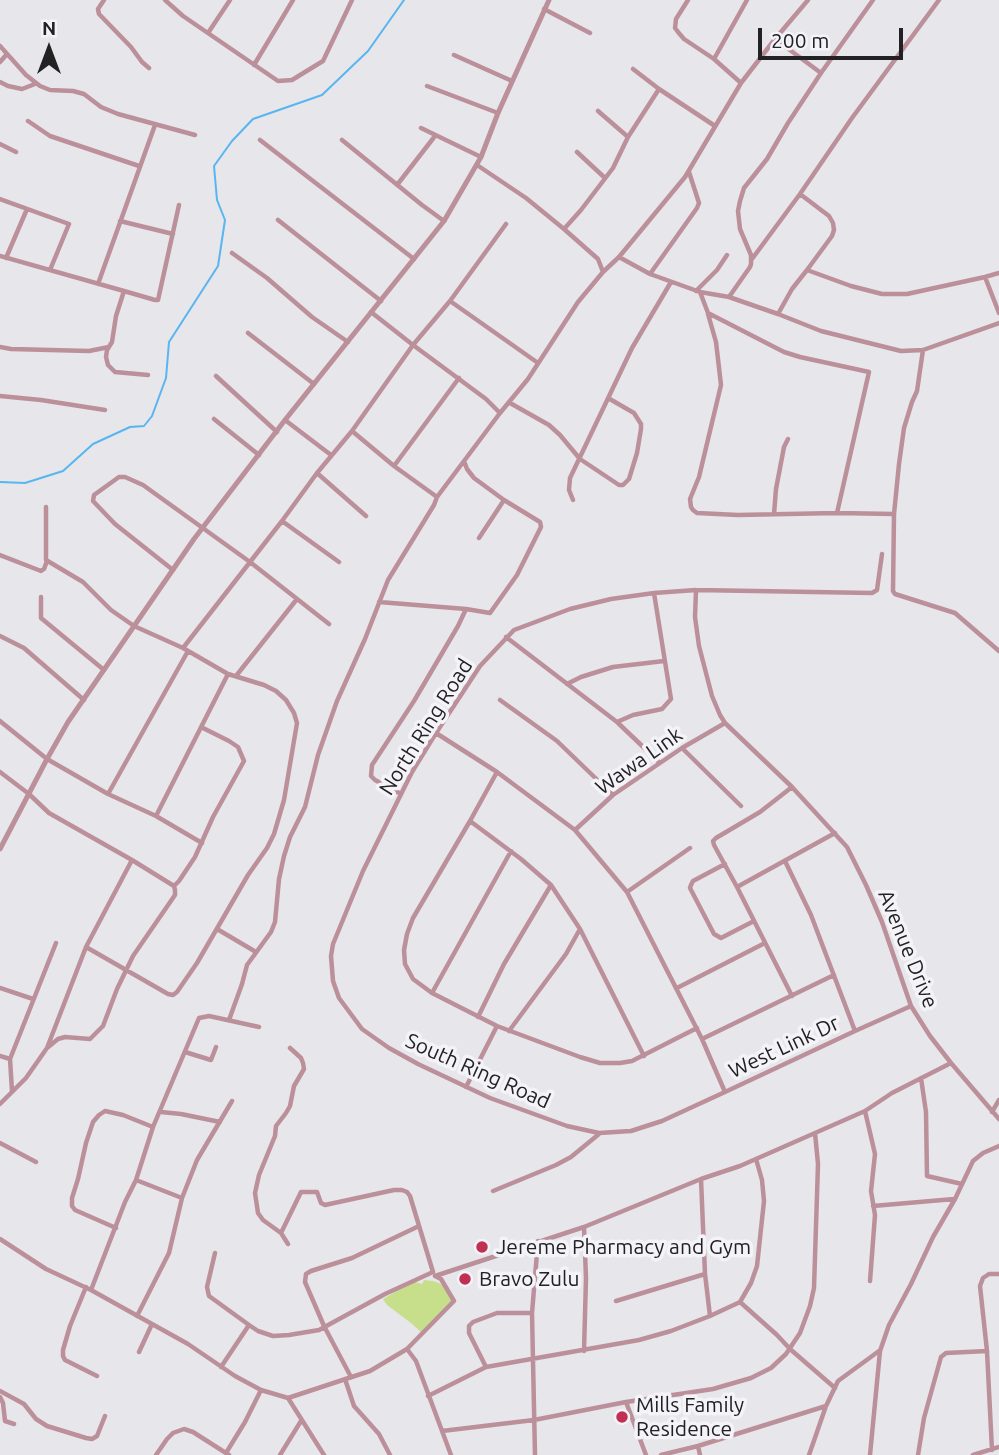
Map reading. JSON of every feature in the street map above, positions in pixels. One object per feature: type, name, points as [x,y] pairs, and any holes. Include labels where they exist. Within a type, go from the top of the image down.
[{"type":"street","points":[[104,0],[98,9],[99,14],[149,68]]},
{"type":"street","points":[[208,33],[230,0]]},
{"type":"street","points":[[254,65],[293,0]]},
{"type":"street","points":[[168,1],[183,16],[278,81],[292,80],[323,61],[352,0]]},
{"type":"street","points":[[0,849],[2,840],[68,722],[173,570],[285,421],[444,221],[481,157],[549,0]]},
{"type":"street","points":[[688,0],[676,19],[676,28],[684,38],[714,59],[741,83]]},
{"type":"street","points":[[714,59],[747,0]]},
{"type":"street","points":[[229,1020],[247,965],[271,932],[275,922],[284,856],[305,807],[325,732],[388,580],[437,497],[510,403],[579,302],[603,272],[620,257],[689,171],[741,83],[808,0]]},
{"type":"street","points":[[752,260],[740,229],[738,212],[744,188],[767,159],[821,73],[873,0]]},
{"type":"street","points":[[729,297],[852,118],[939,0]]},
{"type":"street","points":[[544,9],[590,33]]},
{"type":"street","points":[[775,38],[821,73]]},
{"type":"street","points":[[0,46],[36,84],[50,90],[84,94],[109,111],[195,135]]},
{"type":"street","points":[[0,61],[7,54]]},
{"type":"street","points":[[454,55],[512,81]]},
{"type":"street","points":[[633,69],[715,126]]},
{"type":"street","points":[[0,82],[22,89],[36,84]]},
{"type":"street","points":[[427,86],[498,113]]},
{"type":"street","points":[[564,229],[612,168],[659,89]]},
{"type":"street","points":[[598,111],[628,138]]},
{"type":"street","points":[[28,121],[50,136],[139,166]]},
{"type":"street","points":[[98,284],[155,125]]},
{"type":"street","points":[[421,128],[481,157]]},
{"type":"street","points":[[397,185],[435,135]]},
{"type":"street","points":[[260,140],[414,260]]},
{"type":"street","points":[[342,140],[444,221]]},
{"type":"street","points":[[0,144],[16,152]]},
{"type":"street","points":[[577,152],[605,178]]},
{"type":"street","points":[[477,165],[526,198],[564,229],[598,259],[603,272]]},
{"type":"street","points":[[650,274],[699,203],[689,171]]},
{"type":"street","points":[[778,314],[792,289],[834,230],[834,223],[829,216],[800,194]]},
{"type":"street","points":[[0,199],[69,226],[50,270]]},
{"type":"street","points":[[27,209],[2,257],[158,300],[179,205]]},
{"type":"street","points":[[278,220],[381,301]]},
{"type":"street","points":[[120,221],[173,234]]},
{"type":"street","points":[[108,794],[185,649],[506,224]]},
{"type":"street","points":[[232,253],[348,342]]},
{"type":"street","points":[[698,291],[727,255]]},
{"type":"street","points":[[620,257],[671,282],[729,297],[834,335],[901,351],[923,350],[999,323]]},
{"type":"street","points":[[807,270],[850,286],[882,294],[907,294],[999,273]]},
{"type":"street","points":[[985,277],[999,313]]},
{"type":"street","points":[[573,500],[569,490],[570,478],[632,348],[671,282]]},
{"type":"street","points":[[124,291],[106,358],[108,365],[115,372],[148,375]]},
{"type":"street","points":[[698,291],[708,313],[716,342],[721,385],[699,477],[690,499],[691,507],[697,513],[894,514]]},
{"type":"street","points":[[450,301],[538,363]]},
{"type":"street","points":[[371,312],[486,399],[500,413]]},
{"type":"street","points":[[708,313],[784,352],[869,372],[837,513]]},
{"type":"street","points":[[248,333],[314,384]]},
{"type":"street","points":[[0,347],[89,351],[109,347]]},
{"type":"street","points":[[923,350],[917,391],[904,428],[894,514],[892,587],[895,594],[955,613],[999,651]]},
{"type":"street","points":[[216,376],[277,432]]},
{"type":"street","points":[[394,466],[459,378]]},
{"type":"street","points":[[0,396],[106,410]]},
{"type":"street","points":[[510,403],[549,425],[580,459],[623,485],[629,479],[642,429],[634,414],[608,398]]},
{"type":"street","points":[[214,419],[259,455]]},
{"type":"street","points":[[285,421],[331,455]]},
{"type":"street","points":[[352,431],[437,497]]},
{"type":"street","points":[[774,514],[776,489],[788,439]]},
{"type":"street","points":[[379,602],[491,612],[517,575],[541,527],[540,522],[474,478],[464,461]]},
{"type":"street","points":[[317,472],[366,516]]},
{"type":"street","points":[[173,570],[115,524],[93,501],[93,496],[115,479],[125,477],[143,485],[250,562],[329,624]]},
{"type":"street","points":[[480,538],[504,500]]},
{"type":"street","points":[[0,555],[41,571],[44,569],[47,561],[46,507]]},
{"type":"street","points":[[282,522],[338,562]]},
{"type":"street","name":"North Ring Road","points":[[385,826],[436,733],[480,666],[514,630],[570,609],[611,599],[654,593],[696,590],[872,593],[877,590],[881,554]]},
{"type":"street","points":[[47,561],[83,582],[111,610],[134,626],[185,649],[228,674],[276,691],[290,706],[297,723],[284,800],[274,834],[177,992],[168,994],[86,947]]},
{"type":"street","points":[[696,590],[695,617],[701,656],[712,696],[725,723]]},
{"type":"street","points":[[617,722],[633,715],[662,709],[671,699],[654,593]]},
{"type":"street","points":[[41,597],[41,618],[105,670]]},
{"type":"street","points":[[236,677],[297,600]]},
{"type":"street","points":[[401,794],[371,776],[372,765],[414,701],[466,609]]},
{"type":"street","points":[[0,636],[24,648],[84,701]]},
{"type":"street","points":[[506,638],[617,722],[660,763]]},
{"type":"street","points":[[567,684],[588,674],[613,667],[664,661]]},
{"type":"street","points":[[156,816],[228,674]]},
{"type":"street","points":[[500,701],[557,741],[613,795]]},
{"type":"street","points":[[0,721],[47,759],[202,843]]},
{"type":"street","name":"Wawa Link","points":[[575,830],[613,795],[682,748],[725,723]]},
{"type":"street","name":"Avenue Drive","points":[[725,723],[792,788],[847,847],[882,922],[911,1006],[951,1063],[999,1119]]},
{"type":"street","points":[[174,886],[195,857],[213,817],[244,761],[238,747],[201,727]]},
{"type":"street","name":"West Link Dr","points":[[436,733],[497,772],[575,830],[627,892],[697,1028],[725,1092],[855,1031],[811,915],[785,861]]},
{"type":"street","points":[[682,748],[741,806]]},
{"type":"street","points":[[0,772],[49,813],[174,886]]},
{"type":"street","points":[[497,772],[413,918],[404,950],[405,964],[413,979],[432,993],[497,1026],[600,1063],[632,1061],[697,1028]]},
{"type":"street","points":[[792,788],[760,812],[713,841],[792,996]]},
{"type":"street","points":[[470,821],[551,885],[580,929],[644,1056]]},
{"type":"street","name":"South Ring Road","points":[[385,826],[363,871],[333,944],[331,956],[333,981],[340,998],[362,1029],[388,1048],[490,1098],[567,1126],[599,1133],[631,1131],[662,1121],[725,1092]]},
{"type":"street","points":[[737,887],[835,833]]},
{"type":"street","points":[[627,892],[690,848]]},
{"type":"street","points":[[432,993],[511,851]]},
{"type":"street","points":[[0,1104],[26,1078],[47,1048],[86,947],[132,860]]},
{"type":"street","points":[[724,864],[693,881],[690,888],[714,934],[721,938],[754,921]]},
{"type":"street","points":[[478,1017],[504,964],[551,885]]},
{"type":"street","points":[[47,1048],[65,1037],[90,1040],[103,1026],[126,970],[147,934],[175,895],[174,886]]},
{"type":"street","points":[[217,929],[257,952]]},
{"type":"street","points":[[509,1031],[566,954],[580,929]]},
{"type":"street","points":[[12,1092],[10,1059],[56,943]]},
{"type":"street","points":[[677,988],[765,943]]},
{"type":"street","points":[[702,1039],[834,975]]},
{"type":"street","points":[[0,988],[33,999]]},
{"type":"street","points":[[855,1031],[911,1006]]},
{"type":"street","points":[[97,1376],[65,1360],[63,1350],[70,1326],[116,1228],[136,1180],[153,1127],[200,1018],[209,1016],[259,1027]]},
{"type":"street","points":[[466,1087],[497,1026]]},
{"type":"street","points":[[185,1052],[211,1060],[216,1047]]},
{"type":"street","points":[[288,1244],[281,1233],[258,1213],[255,1193],[276,1126],[290,1105],[294,1086],[304,1069],[301,1058],[290,1048]]},
{"type":"street","points":[[0,1056],[10,1059]]},
{"type":"street","points":[[215,1253],[207,1287],[209,1296],[258,1331],[273,1336],[319,1330],[385,1294],[435,1274],[584,1227],[756,1159],[865,1111],[892,1093],[951,1063]]},
{"type":"street","points":[[921,1077],[926,1112],[927,1176],[962,1184]]},
{"type":"street","points":[[992,1112],[999,1100]]},
{"type":"street","points":[[137,1316],[169,1253],[181,1198],[197,1160],[232,1101]]},
{"type":"street","points":[[116,1228],[75,1210],[72,1206],[93,1122],[104,1111],[153,1127]]},
{"type":"street","points":[[865,1111],[875,1154],[871,1184],[875,1215],[870,1281]]},
{"type":"street","points":[[161,1112],[220,1122]]},
{"type":"street","points":[[493,1191],[556,1165],[584,1147],[599,1133]]},
{"type":"street","points":[[442,1431],[534,1420],[713,1389],[751,1378],[771,1368],[790,1349],[800,1333],[814,1287],[818,1164],[815,1133]]},
{"type":"street","points":[[0,1143],[36,1162]]},
{"type":"street","points":[[870,1455],[880,1351],[889,1325],[973,1161],[999,1146]]},
{"type":"street","points":[[428,1396],[486,1367],[639,1340],[710,1316],[740,1301],[757,1266],[764,1201],[756,1159]]},
{"type":"street","points":[[701,1179],[705,1274],[710,1316]]},
{"type":"street","points":[[136,1180],[181,1198]]},
{"type":"street","points":[[0,1239],[46,1269],[188,1344],[261,1390],[288,1398],[370,1371],[407,1349],[454,1301],[442,1279],[435,1274],[410,1196],[402,1190],[324,1205],[317,1192],[301,1192],[281,1233]]},
{"type":"street","points":[[873,1206],[955,1199]]},
{"type":"street","points":[[390,1455],[379,1434],[354,1406],[348,1378],[305,1282],[306,1274],[352,1258],[419,1226]]},
{"type":"street","points":[[584,1227],[584,1350]]},
{"type":"street","points":[[535,1455],[532,1313],[538,1241]]},
{"type":"street","points":[[616,1301],[705,1274]]},
{"type":"street","points":[[992,1450],[987,1351],[980,1286],[983,1278],[999,1274]]},
{"type":"street","points":[[740,1301],[835,1388]]},
{"type":"street","points":[[486,1367],[469,1333],[469,1326],[497,1313],[532,1313]]},
{"type":"street","points":[[139,1352],[152,1324]]},
{"type":"street","points":[[221,1367],[249,1325]]},
{"type":"street","points":[[407,1349],[416,1361],[451,1455]]},
{"type":"street","points":[[809,1455],[838,1381],[880,1351]]},
{"type":"street","points":[[918,1455],[941,1357],[946,1353],[987,1351]]},
{"type":"street","points":[[156,1455],[173,1433],[184,1429],[227,1454],[261,1390]]},
{"type":"street","points":[[0,1391],[24,1404],[36,1419],[47,1426],[86,1438],[97,1436],[105,1416]]},
{"type":"street","points":[[0,1397],[5,1421],[14,1424]]},
{"type":"street","points":[[288,1398],[324,1455]]},
{"type":"street","points":[[626,1402],[646,1455]]},
{"type":"street","points":[[661,1455],[826,1406]]},
{"type":"street","points":[[280,1455],[301,1421]]},
{"type":"street","points":[[698,1446],[700,1455]]},
{"type":"street","points":[[973,1455],[999,1447]]},
{"type":"green space","points":[[424,1280],[444,1285],[452,1301],[421,1332],[383,1299],[411,1283],[422,1284]]},
{"type":"waterway","points":[[0,482],[25,483],[63,471],[93,444],[130,427],[144,426],[152,416],[166,378],[169,342],[218,266],[225,220],[217,200],[214,166],[232,141],[253,119],[322,95],[368,51],[404,0]]},
{"type":"place","name":"Jereme Pharmacy and Gym","points":[[482,1247]]},
{"type":"place","name":"Bravo Zulu","points":[[465,1279]]},
{"type":"place","name":"Mills Family Residence","points":[[622,1417]]}]
